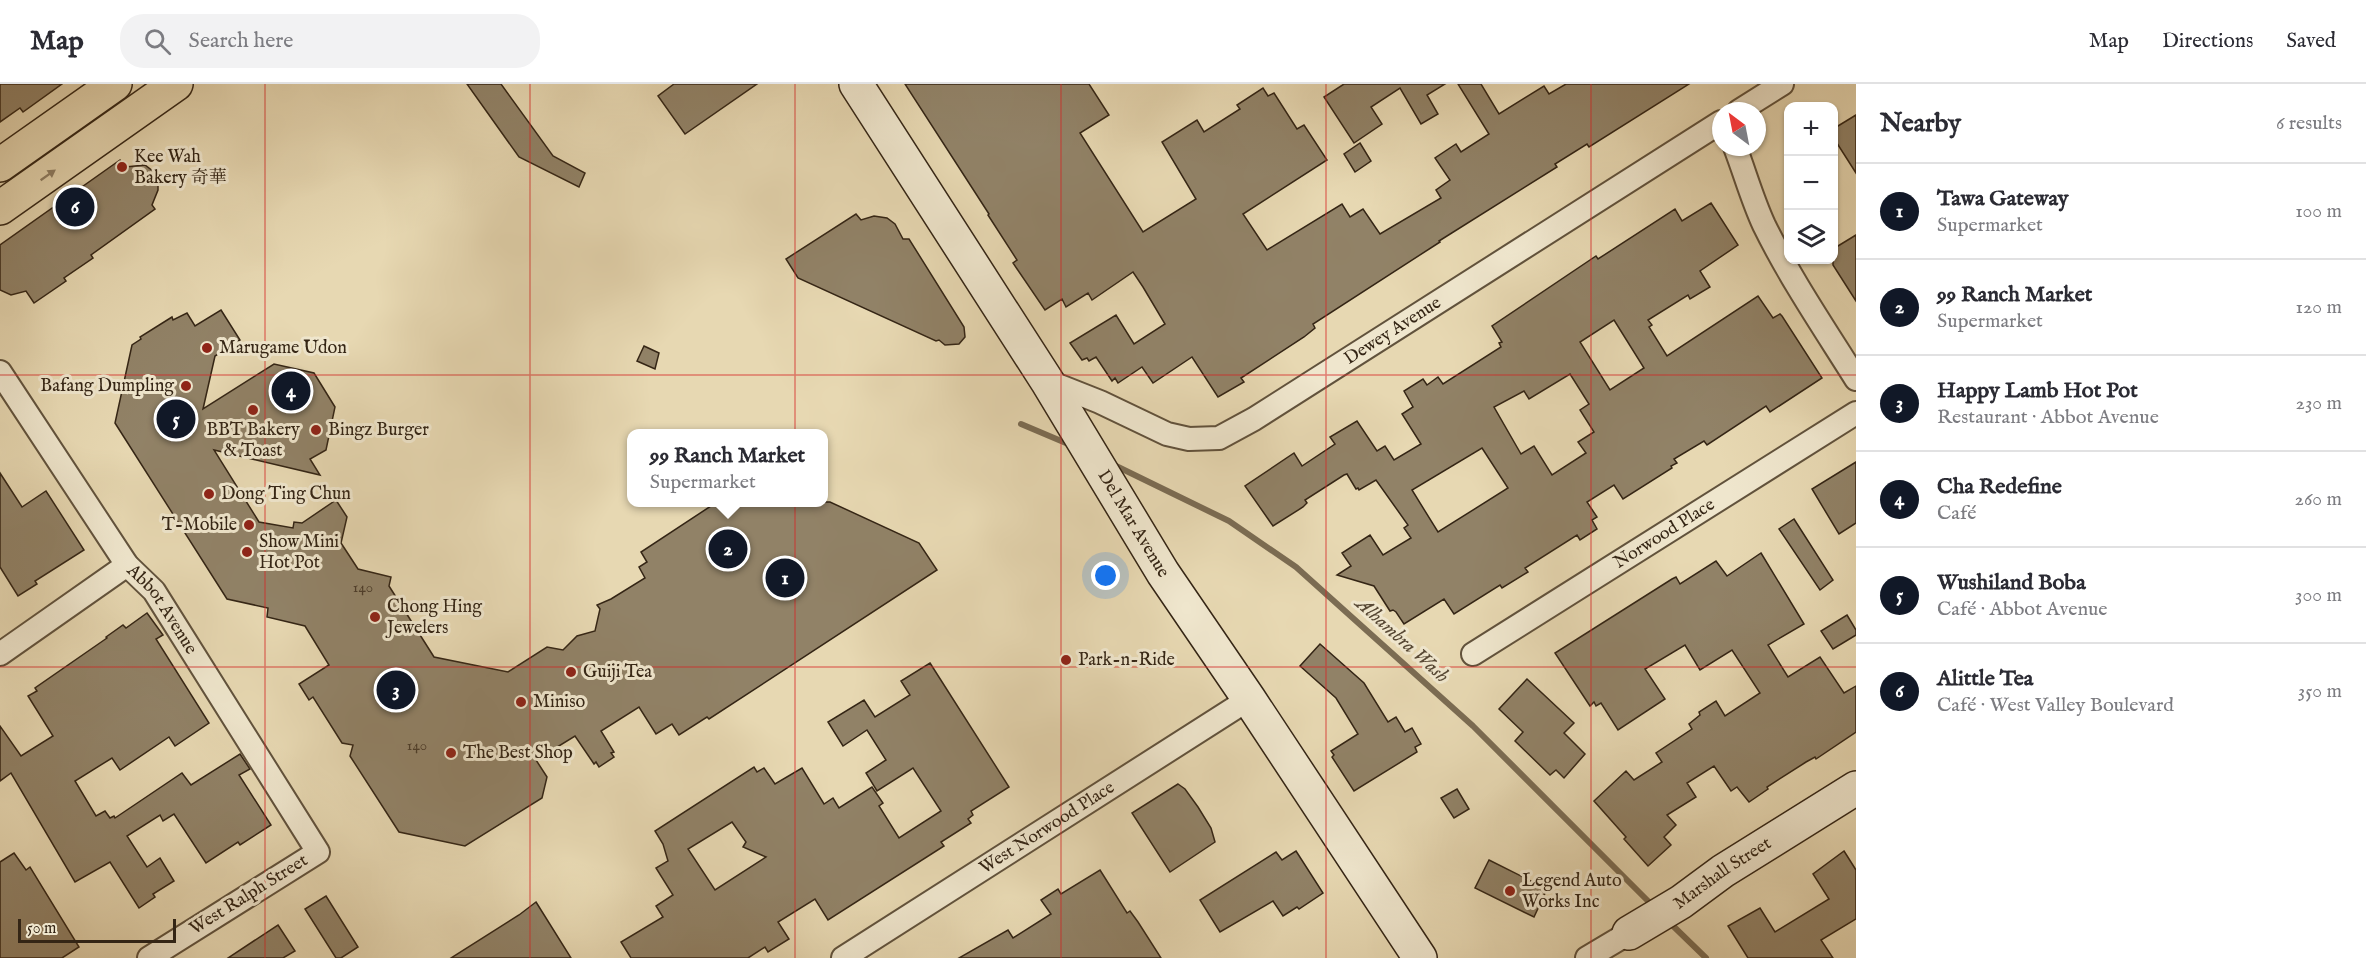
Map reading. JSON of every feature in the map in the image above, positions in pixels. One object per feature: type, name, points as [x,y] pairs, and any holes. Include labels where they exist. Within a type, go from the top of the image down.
[{"type":"main road","points":[[0,165],[115,84]]},
{"type":"main road","points":[[0,208],[176,84]]},
{"type":"main road","name":"Del Mar Avenue","points":[[856,84],[1047,381],[1162,573],[1249,699],[1420,958]]},
{"type":"main road","name":"Marshall Street","points":[[1629,933],[1856,788]]},
{"type":"street","points":[[1750,102],[1767,88]]},
{"type":"street","name":"Dewey Avenue","points":[[1047,381],[1100,402],[1167,434],[1189,439],[1219,438],[1264,413],[1712,128]]},
{"type":"street","points":[[1738,156],[1748,190],[1764,224],[1788,269],[1856,379]]},
{"type":"street","name":"Abbot Avenue","points":[[0,372],[127,565],[154,591],[318,852]]},
{"type":"street","name":"Norwood Place","points":[[1473,654],[1856,413]]},
{"type":"street","points":[[0,654],[127,565]]},
{"type":"street","name":"West Norwood Place","points":[[843,958],[1249,699]]},
{"type":"street","name":"West Ralph Street","points":[[149,958],[318,852]]},
{"type":"street","name":"Marshall Street","points":[[1587,958],[1629,933]]},
{"type":"building","points":[[0,84],[62,84],[23,112],[20,108],[0,122]]},
{"type":"building","points":[[467,84],[501,84],[553,156],[585,173],[579,187],[519,157]]},
{"type":"building","points":[[674,84],[757,84],[685,134],[658,96]]},
{"type":"building","points":[[905,84],[1089,84],[1109,115],[1080,133],[1143,232],[1196,199],[1162,142],[1197,120],[1204,132],[1240,109],[1237,105],[1263,88],[1268,96],[1274,93],[1297,129],[1304,125],[1327,160],[1243,214],[1267,250],[1342,204],[1350,217],[1363,209],[1380,234],[1441,198],[1436,190],[1450,180],[1435,158],[1456,144],[1461,152],[1489,134],[1458,84],[1481,84],[1499,114],[1544,86],[1549,94],[1566,84],[1689,84],[1589,147],[1587,144],[1555,164],[1557,167],[1313,324],[1315,328],[1304,337],[1241,378],[1244,382],[1218,397],[1192,357],[1153,383],[1142,367],[1118,383],[1115,378],[1112,381],[1096,357],[1089,361],[1087,358],[1082,360],[1070,343],[1116,315],[1134,344],[1165,324],[1143,287],[1133,272],[1092,300],[1088,293],[1066,307],[1062,299],[1045,310],[1013,263],[1017,260],[989,214]]},
{"type":"building","points":[[1344,84],[1445,84],[1427,95],[1438,114],[1421,124],[1400,88],[1371,107],[1382,124],[1354,143],[1324,97]]},
{"type":"building","points":[[1856,115],[1856,173],[1838,145],[1838,126]]},
{"type":"building","points":[[1360,143],[1371,161],[1355,172],[1344,154]]},
{"type":"building","points":[[120,160],[125,167],[145,165],[154,172],[158,183],[158,190],[152,205],[155,209],[91,255],[93,258],[64,278],[66,281],[34,303],[26,291],[11,295],[0,290],[0,245]]},
{"type":"building","points":[[1711,203],[1738,245],[1700,271],[1710,287],[1690,299],[1688,295],[1648,320],[1652,325],[1649,327],[1667,356],[1758,296],[1773,318],[1780,314],[1782,316],[1822,378],[1770,412],[1766,406],[1707,445],[1704,441],[1674,459],[1677,463],[1671,466],[1672,468],[1623,499],[1614,485],[1587,502],[1597,517],[1592,520],[1597,529],[1580,540],[1577,535],[1525,568],[1528,572],[1502,588],[1500,585],[1454,614],[1444,599],[1404,624],[1396,612],[1390,611],[1374,586],[1337,575],[1351,566],[1342,553],[1370,535],[1383,555],[1411,538],[1404,528],[1408,525],[1376,480],[1359,490],[1347,474],[1344,475],[1305,500],[1307,503],[1303,507],[1273,526],[1245,486],[1294,453],[1302,466],[1335,444],[1330,437],[1357,421],[1377,451],[1385,446],[1394,460],[1421,444],[1402,414],[1413,407],[1404,391],[1423,379],[1427,385],[1438,377],[1443,384],[1501,347],[1499,343],[1502,342],[1492,326],[1596,256],[1598,259],[1675,209],[1682,221]],"holes":[[[1614,320],[1644,368],[1610,390],[1580,342]],[[1570,374],[1589,404],[1580,410],[1594,432],[1578,442],[1586,453],[1552,475],[1534,446],[1521,454],[1494,407],[1524,391],[1529,399]],[[1482,448],[1508,488],[1438,532],[1412,490]]]},
{"type":"building","points":[[856,214],[861,220],[874,216],[887,218],[895,224],[903,239],[909,239],[964,327],[965,337],[959,344],[945,345],[939,340],[936,341],[798,278],[786,259]]},
{"type":"building","points":[[1856,235],[1856,301],[1833,265],[1838,264],[1838,246]]},
{"type":"building","points":[[221,310],[240,340],[215,356],[203,409],[274,364],[314,373],[335,407],[326,450],[310,459],[320,475],[214,450],[259,522],[293,528],[294,522],[302,523],[336,500],[347,517],[341,543],[358,569],[391,577],[389,586],[434,657],[508,672],[547,647],[563,650],[577,636],[595,631],[600,609],[597,605],[645,578],[639,567],[647,562],[641,552],[709,507],[828,507],[828,502],[830,502],[919,543],[937,570],[709,719],[707,717],[679,735],[672,724],[656,734],[639,707],[601,731],[614,752],[611,753],[614,757],[599,767],[596,762],[594,764],[575,736],[536,760],[547,777],[542,798],[465,846],[399,832],[350,756],[353,745],[342,743],[313,697],[309,700],[299,684],[329,665],[305,626],[267,617],[268,608],[227,599],[115,423],[132,345],[141,339],[140,337],[172,317],[173,320],[187,313],[195,326]]},
{"type":"building","points":[[644,346],[659,353],[655,369],[637,361]]},
{"type":"building","points":[[1856,462],[1856,523],[1839,534],[1812,489]]},
{"type":"building","points":[[0,473],[22,507],[46,491],[84,550],[35,581],[37,584],[18,596],[0,567]]},
{"type":"building","points":[[1794,519],[1833,580],[1820,590],[1779,529]]},
{"type":"building","points":[[1761,553],[1804,624],[1768,645],[1788,677],[1820,657],[1844,693],[1856,686],[1856,732],[1816,759],[1815,757],[1806,762],[1767,787],[1768,789],[1749,802],[1737,787],[1731,791],[1714,766],[1687,783],[1696,797],[1667,815],[1676,825],[1664,837],[1671,845],[1648,866],[1594,801],[1626,771],[1634,780],[1662,762],[1656,753],[1692,729],[1689,724],[1700,715],[1699,712],[1716,701],[1725,716],[1760,693],[1732,650],[1700,670],[1685,645],[1645,669],[1665,699],[1618,730],[1601,703],[1596,706],[1594,702],[1590,706],[1555,653],[1676,577],[1680,584],[1716,561],[1727,576]]},
{"type":"building","points":[[147,613],[163,635],[156,639],[209,723],[175,746],[169,737],[120,770],[112,758],[75,781],[96,816],[105,811],[110,818],[114,816],[115,818],[182,773],[191,785],[240,754],[250,769],[239,775],[271,825],[240,845],[238,842],[206,863],[174,814],[163,821],[160,815],[127,836],[147,867],[160,858],[174,881],[153,894],[155,897],[139,908],[110,862],[75,882],[11,773],[0,781],[0,726],[21,756],[53,736],[28,696],[37,691],[35,688],[123,625],[126,628]]},
{"type":"building","points":[[1847,615],[1856,630],[1856,635],[1833,649],[1821,631]]},
{"type":"building","points":[[1320,644],[1364,683],[1388,722],[1396,717],[1405,732],[1412,728],[1421,744],[1415,747],[1417,752],[1354,791],[1332,757],[1334,755],[1331,751],[1358,734],[1336,698],[1300,666]]},
{"type":"building","points":[[930,663],[1009,787],[971,811],[973,815],[968,819],[971,823],[941,842],[944,846],[828,920],[815,899],[778,922],[789,939],[768,952],[765,947],[748,958],[631,958],[621,942],[663,917],[656,906],[673,895],[656,868],[668,861],[663,844],[655,831],[754,767],[757,772],[764,768],[775,784],[802,768],[824,804],[833,798],[839,808],[872,787],[883,803],[879,806],[899,838],[941,811],[913,768],[877,791],[866,773],[886,760],[867,730],[843,746],[828,722],[864,700],[875,717],[910,695],[901,681]],"holes":[[[732,822],[746,842],[743,847],[766,857],[715,890],[688,849]]]},
{"type":"building","points":[[1527,679],[1574,723],[1564,733],[1585,754],[1564,778],[1556,770],[1550,775],[1515,741],[1523,732],[1499,709]]},
{"type":"building","points":[[1178,784],[1185,789],[1198,807],[1211,828],[1215,842],[1170,872],[1132,813]]},
{"type":"building","points":[[1457,789],[1469,809],[1454,818],[1441,798]]},
{"type":"building","points":[[1296,851],[1323,893],[1299,909],[1297,907],[1283,916],[1273,901],[1220,932],[1200,900],[1276,852],[1282,860]]},
{"type":"building","points":[[1844,851],[1856,870],[1856,919],[1821,940],[1833,958],[1748,958],[1728,926],[1760,908],[1775,932],[1829,899],[1813,874]]},
{"type":"building","points":[[14,853],[26,870],[30,867],[79,947],[62,958],[0,958],[0,862]]},
{"type":"building","points":[[1489,860],[1547,889],[1534,917],[1475,888]]},
{"type":"building","points":[[1100,870],[1127,913],[1130,911],[1161,958],[959,958],[1008,930],[1013,938],[1051,914],[1041,900],[1058,889],[1061,894]]},
{"type":"building","points":[[326,896],[358,947],[341,958],[336,958],[305,909]]},
{"type":"building","points":[[536,902],[571,958],[451,958],[519,915]]},
{"type":"building","points":[[278,925],[295,951],[283,958],[228,958]]},
{"type":"waterway","name":"Alhambra Wash","points":[[1021,424],[1073,446]]},
{"type":"waterway","name":"Alhambra Wash","points":[[1112,464],[1229,521],[1296,567],[1473,726],[1653,906]]},
{"type":"waterway","name":"Alhambra Wash","points":[[1669,922],[1706,958]]},
{"type":"place","name":"Kee Wah Bakery 奇華","points":[[122,167]]},
{"type":"place","name":"Alittle Tea","points":[[75,207]]},
{"type":"place","name":"Marugame Udon","points":[[207,348]]},
{"type":"place","name":"Bafang Dumpling","points":[[186,386]]},
{"type":"place","name":"Cha Redefine","points":[[291,391]]},
{"type":"place","name":"BBT Bakery & Toast","points":[[253,410]]},
{"type":"place","name":"Wushiland Boba","points":[[176,419]]},
{"type":"place","name":"Bingz Burger","points":[[316,430]]},
{"type":"place","name":"Dong Ting Chun","points":[[209,494]]},
{"type":"place","name":"T-Mobile","points":[[249,525]]},
{"type":"place","name":"99 Ranch Market","points":[[728,549]]},
{"type":"place","name":"Show Mini Hot Pot","points":[[247,552]]},
{"type":"place","name":"Tawa Gateway","points":[[785,578]]},
{"type":"place","name":"Chong Hing Jewelers","points":[[375,617]]},
{"type":"place","name":"Park-n-Ride","points":[[1066,660]]},
{"type":"place","name":"Guiji Tea","points":[[571,672]]},
{"type":"place","name":"Happy Lamb Hot Pot","points":[[396,690]]},
{"type":"place","name":"Miniso","points":[[521,702]]},
{"type":"place","name":"The Best Shop","points":[[451,753]]},
{"type":"place","name":"Legend Auto Works Inc","points":[[1510,891]]}]
